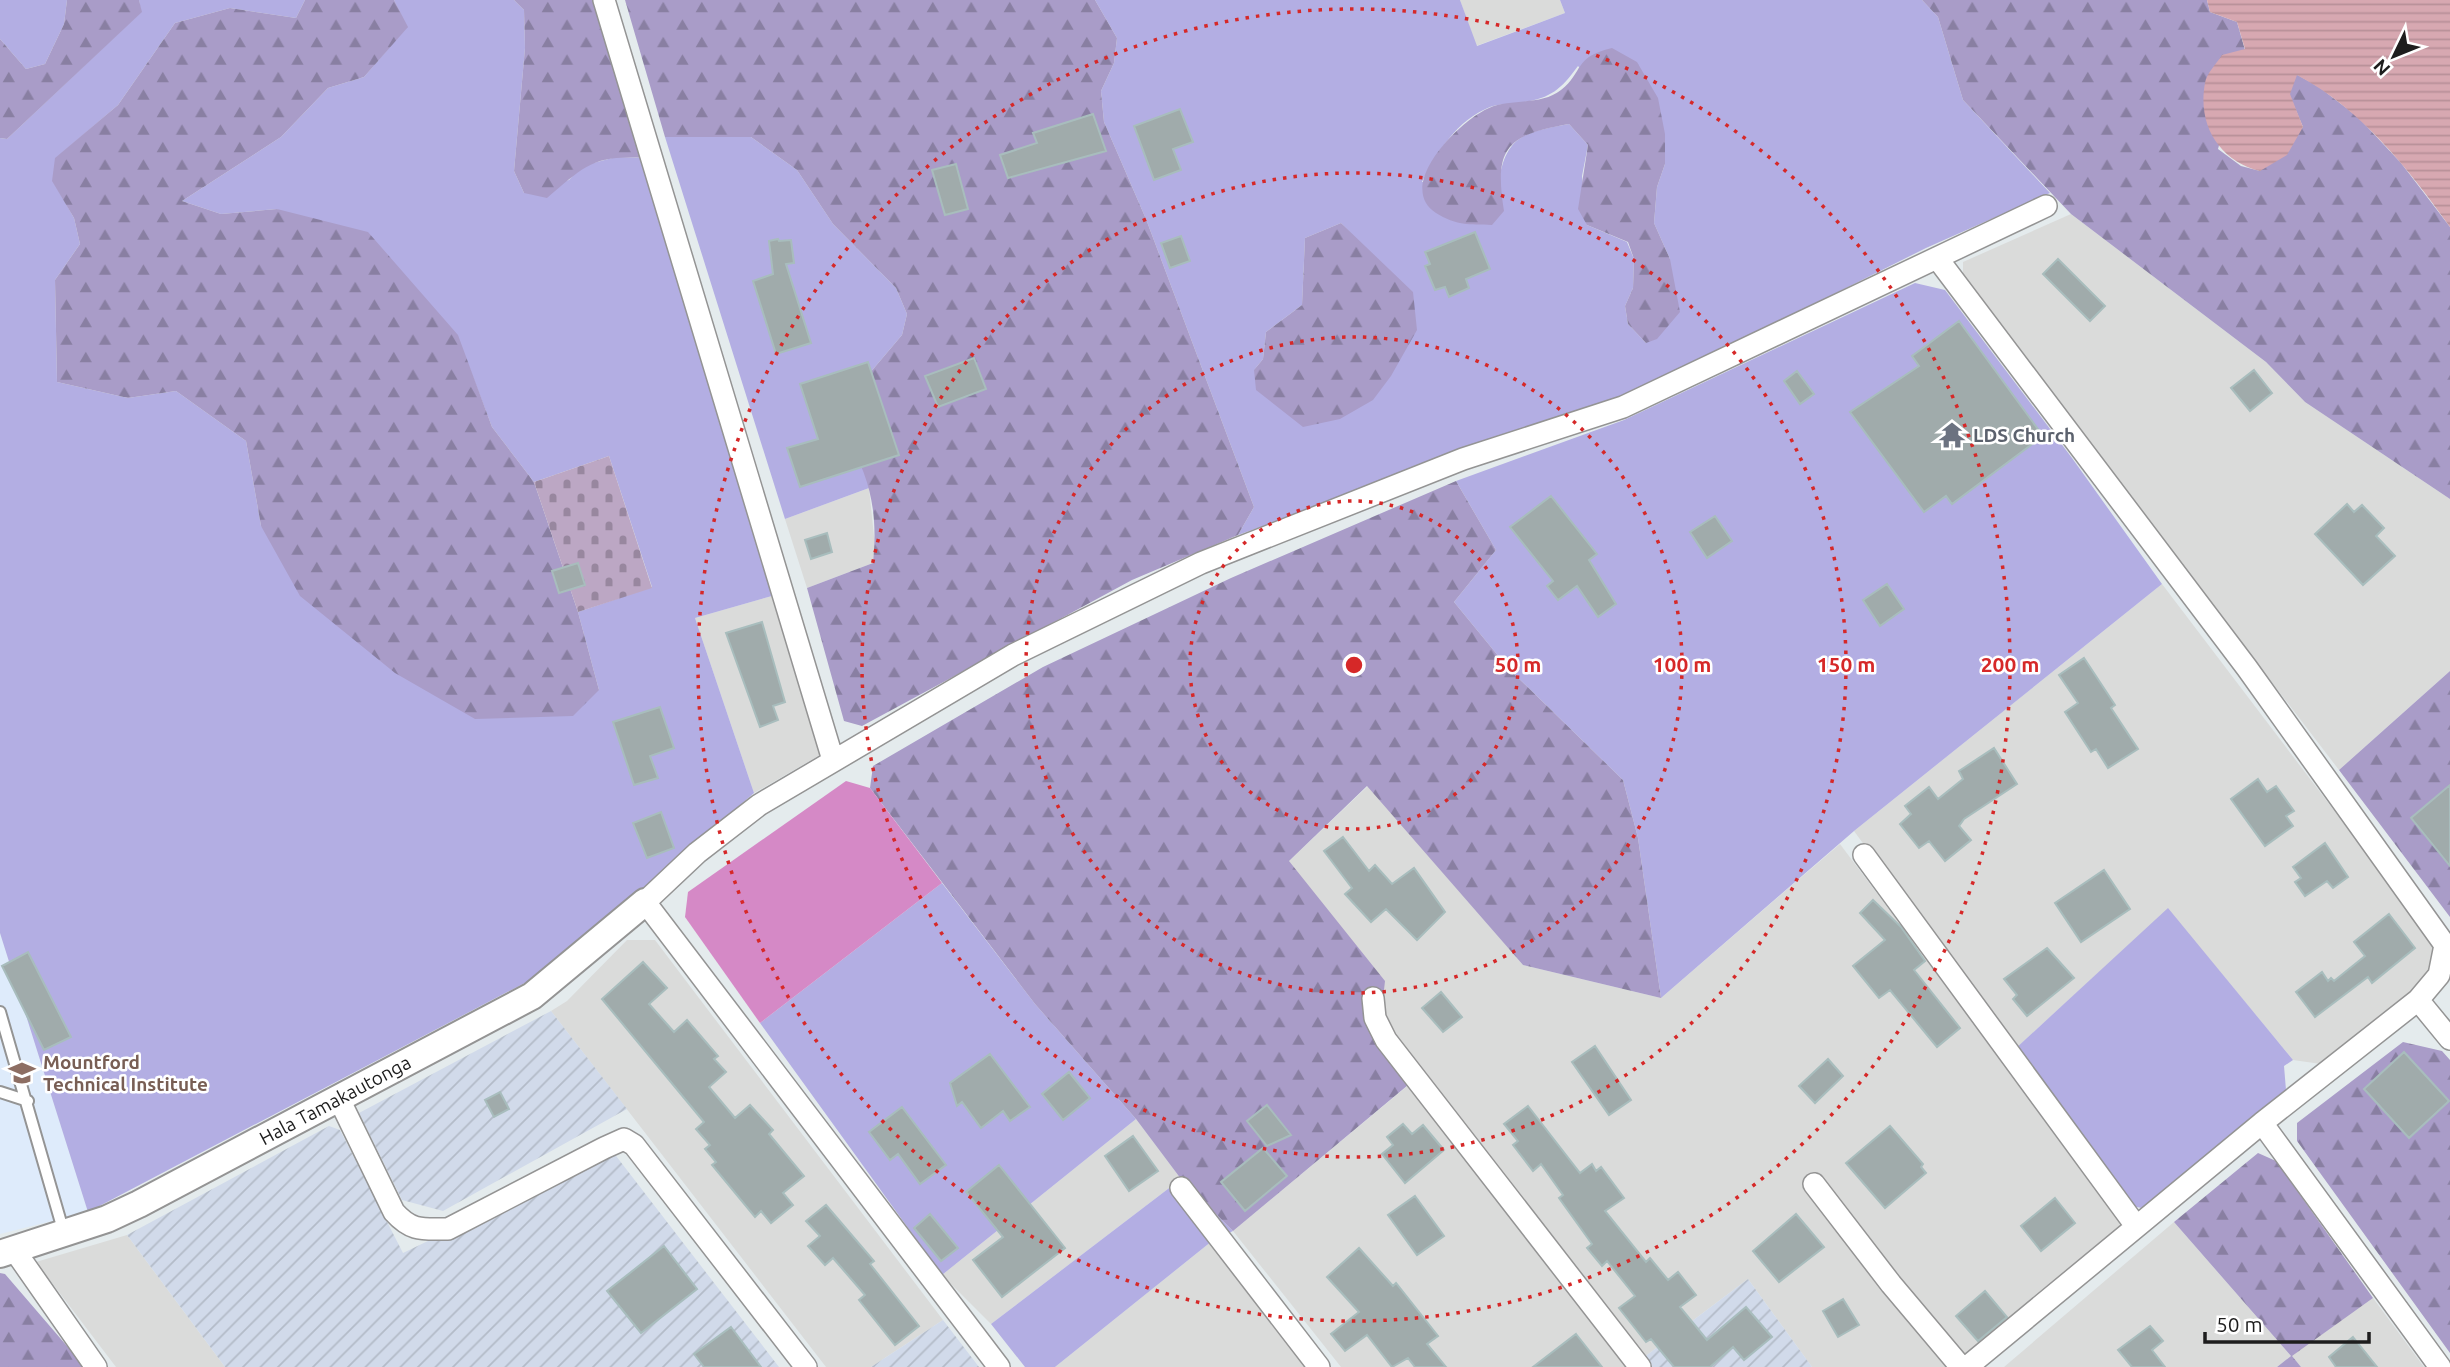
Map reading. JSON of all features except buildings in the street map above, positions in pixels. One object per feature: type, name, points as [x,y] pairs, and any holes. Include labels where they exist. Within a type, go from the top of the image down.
[{"type":"street","points":[[604,0],[832,760]]},
{"type":"street","points":[[999,1367],[645,902],[697,853],[759,805],[1013,655],[1200,563],[1463,459],[1623,407],[2046,206]]},
{"type":"street","points":[[1937,258],[2247,668],[2445,945],[2439,975],[2418,1000],[2262,1123],[1967,1367]]},
{"type":"street","points":[[1864,855],[1979,1017],[2136,1226]]},
{"type":"street","name":"Hala Tamakautonga","points":[[8,1252],[139,1204],[532,996],[645,902]]},
{"type":"street","points":[[1373,998],[1375,1018],[1386,1040],[1640,1367]]},
{"type":"street","points":[[2418,1000],[2450,1039]]},
{"type":"street","points":[[339,1099],[394,1212],[406,1225],[422,1229],[447,1229],[624,1139],[634,1145],[806,1367]]},
{"type":"street","points":[[2262,1123],[2441,1367]]},
{"type":"street","points":[[1814,1184],[1961,1367]]},
{"type":"street","points":[[1181,1188],[1320,1367]]},
{"type":"street","points":[[8,1252],[96,1367]]},
{"type":"lane","points":[[0,1012],[28,1101],[64,1233]]},
{"type":"lane","points":[[0,1092],[28,1101]]},
{"type":"shaded area","points":[[0,0],[67,0],[64,24],[45,64],[26,69],[0,39]]},
{"type":"shaded area","points":[[139,0],[305,0],[296,18],[230,8],[175,23],[118,105],[56,158],[53,181],[74,218],[80,244],[55,280],[57,382],[128,398],[176,391],[246,441],[261,526],[599,690],[578,612],[652,587],[609,456],[534,482],[492,427],[457,335],[277,209],[221,214],[182,201],[281,137],[328,88],[364,77],[407,27],[394,0],[514,0],[524,10],[525,48],[514,171],[524,193],[569,180],[582,166],[616,157],[644,158],[779,594],[695,618],[754,793],[649,884],[576,956],[88,1212],[0,933],[0,138],[7,139],[141,12]]},
{"type":"shaded area","points":[[1095,0],[1460,0],[1477,46],[1565,13],[1560,0],[1922,0],[1938,17],[1963,100],[2050,193],[1926,248],[1704,359],[1619,397],[1238,535],[1254,507],[1146,219],[1104,122],[1101,91],[1114,63],[1117,38]],"holes":[[[1578,66],[1665,164],[1657,187],[1654,223],[1670,259],[1646,343],[1628,324],[1625,306],[1633,288],[1634,259],[1627,242],[1587,225],[1582,176],[1588,145],[1569,124],[1530,133],[1513,144],[1502,165],[1499,181],[1422,182],[1449,138],[1468,120],[1493,106],[1528,101],[1552,93]],[[1341,223],[1375,259],[1254,370],[1263,359],[1266,332],[1302,305],[1305,238]]]},
{"type":"shaded area","points":[[1460,0],[1560,0],[1565,13],[1476,46]]},
{"type":"shaded area","points":[[2207,0],[2450,0],[2450,227],[2400,162],[2362,122],[2320,89],[2297,75],[2290,94],[2303,127],[2287,155],[2260,171],[2233,159],[2223,150],[2208,127],[2203,99],[2205,83],[2222,55],[2245,49],[2237,22],[2210,12]]},
{"type":"shaded area","points":[[665,137],[751,137],[797,170],[833,224],[896,288],[907,314],[902,335],[869,374],[845,435],[864,467],[869,488],[785,519]]},
{"type":"shaded area","points":[[2071,214],[2266,362],[2305,402],[2450,499],[2450,671],[2339,770],[1963,279],[1963,262]]},
{"type":"shaded area","points":[[1915,283],[1945,290],[2072,458],[2162,584],[1854,831],[1661,998],[1638,838],[1623,780],[1509,669],[1454,602],[1496,550],[1456,481],[1624,420]]},
{"type":"shaded area","points":[[869,488],[875,546],[873,563],[807,588],[785,519]]},
{"type":"shaded area","points":[[2162,584],[2437,946],[2432,976],[2321,1064],[2293,1060],[2168,909],[2014,1050],[1854,831]]},
{"type":"shaded area","points":[[779,594],[824,742],[820,755],[754,793],[695,618]]},
{"type":"shaded area","points":[[846,781],[870,788],[942,883],[760,1023],[685,917],[688,892]]},
{"type":"shaded area","points":[[1368,786],[1523,965],[1661,998],[1840,844],[2116,1213],[2124,1238],[1975,1367],[1812,1367],[1748,1279],[1639,1361],[1391,1037],[1289,861]]},
{"type":"shaded area","points":[[942,883],[1035,1004],[1136,1119],[942,1275],[760,1023]]},
{"type":"shaded area","points":[[2168,908],[2293,1060],[2284,1066],[2286,1090],[2156,1211],[2132,1206],[2014,1050]]},
{"type":"shaded area","name":"Mountford Technical Institute","points":[[0,933],[88,1212],[0,1234]]},
{"type":"shaded area","points":[[627,940],[655,940],[943,1320],[871,1367],[826,1367],[551,1011],[567,1001]]},
{"type":"shaded area","points":[[551,1011],[627,1109],[443,1211],[402,1200],[359,1113]]},
{"type":"shaded area","points":[[1411,1083],[1633,1367],[1341,1367],[1233,1231]]},
{"type":"shaded area","points":[[1136,1119],[1181,1179],[991,1324],[942,1275]]},
{"type":"shaded area","points":[[329,1126],[340,1130],[403,1253],[613,1152],[779,1367],[225,1367],[127,1235]]},
{"type":"shaded area","points":[[1181,1179],[1233,1231],[1212,1241],[1055,1367],[1025,1367],[991,1324]]},
{"type":"shaded area","points":[[2174,1222],[2291,1356],[2277,1367],[2004,1367]]},
{"type":"shaded area","points":[[127,1235],[225,1367],[116,1367],[36,1262]]},
{"type":"shaded area","points":[[1212,1241],[1310,1367],[1055,1367]]},
{"type":"shaded area","points":[[1748,1279],[1812,1367],[1644,1367],[1639,1361]]},
{"type":"shaded area","points":[[2373,1298],[2424,1367],[2301,1367],[2291,1356]]},
{"type":"shaded area","points":[[943,1320],[979,1367],[871,1367]]},
{"type":"green space","points":[[67,0],[139,0],[142,12],[7,139],[0,138],[0,39],[26,69],[45,64],[64,24]]},
{"type":"green space","points":[[305,0],[394,0],[408,27],[364,77],[328,88],[281,137],[182,201],[221,214],[277,209],[368,232],[458,335],[492,427],[534,482],[578,612],[599,690],[573,716],[475,719],[395,673],[300,596],[261,526],[246,441],[176,391],[128,398],[57,382],[55,280],[80,244],[74,218],[52,181],[55,158],[118,105],[175,23],[230,8],[296,18]]},
{"type":"green space","points":[[514,0],[594,0],[644,158],[613,158],[591,165],[547,198],[524,193],[514,171],[525,48],[524,10]]},
{"type":"green space","points":[[625,0],[1095,0],[1117,38],[1114,63],[1101,91],[1104,122],[1146,219],[1254,507],[1238,535],[1132,580],[862,726],[844,721],[807,588],[873,563],[871,496],[861,466],[845,435],[869,374],[902,335],[907,314],[896,288],[833,224],[797,170],[751,137],[665,137]]},
{"type":"green space","points":[[1922,0],[2207,0],[2210,12],[2237,22],[2245,50],[2218,149],[2241,166],[2260,171],[2303,127],[2289,94],[2296,74],[2319,87],[2358,117],[2401,163],[2450,227],[2450,499],[2305,402],[2266,362],[2071,214],[1963,100],[1938,17]]},
{"type":"green space","points":[[1612,48],[1637,62],[1658,98],[1665,134],[1665,164],[1657,187],[1654,223],[1670,259],[1680,312],[1657,339],[1646,343],[1628,324],[1625,306],[1633,288],[1634,259],[1628,242],[1587,225],[1578,209],[1588,145],[1569,124],[1531,133],[1509,148],[1501,172],[1504,211],[1492,225],[1463,224],[1443,217],[1425,201],[1422,187],[1427,171],[1448,139],[1477,115],[1497,105],[1553,95],[1568,83],[1585,60]]},
{"type":"green space","points":[[1341,223],[1413,292],[1417,330],[1391,376],[1373,400],[1340,419],[1303,427],[1256,390],[1254,370],[1263,359],[1266,332],[1302,305],[1305,238]]},
{"type":"green space","points":[[609,456],[652,588],[578,612],[534,482]]},
{"type":"green space","points":[[1456,481],[1496,550],[1454,602],[1509,669],[1623,780],[1638,838],[1661,998],[1523,965],[1367,786],[1289,861],[1385,981],[1381,1017],[1420,1075],[1233,1231],[1181,1179],[1136,1119],[1035,1004],[870,788],[873,766],[1043,667],[1231,578]]},
{"type":"green space","points":[[2450,671],[2450,917],[2339,770]]},
{"type":"green space","points":[[2403,1042],[2442,1051],[2450,1060],[2450,1353],[2297,1141],[2297,1123]]},
{"type":"green space","points":[[2258,1153],[2276,1161],[2373,1298],[2292,1356],[2301,1367],[2277,1367],[2291,1356],[2174,1222]]},
{"type":"green space","points":[[0,1273],[5,1274],[85,1367],[0,1367]]},
{"type":"place","name":"LDS Church","points":[[1952,435]]},
{"type":"place","name":"Mountford Technical Institute","points":[[22,1073]]}]
